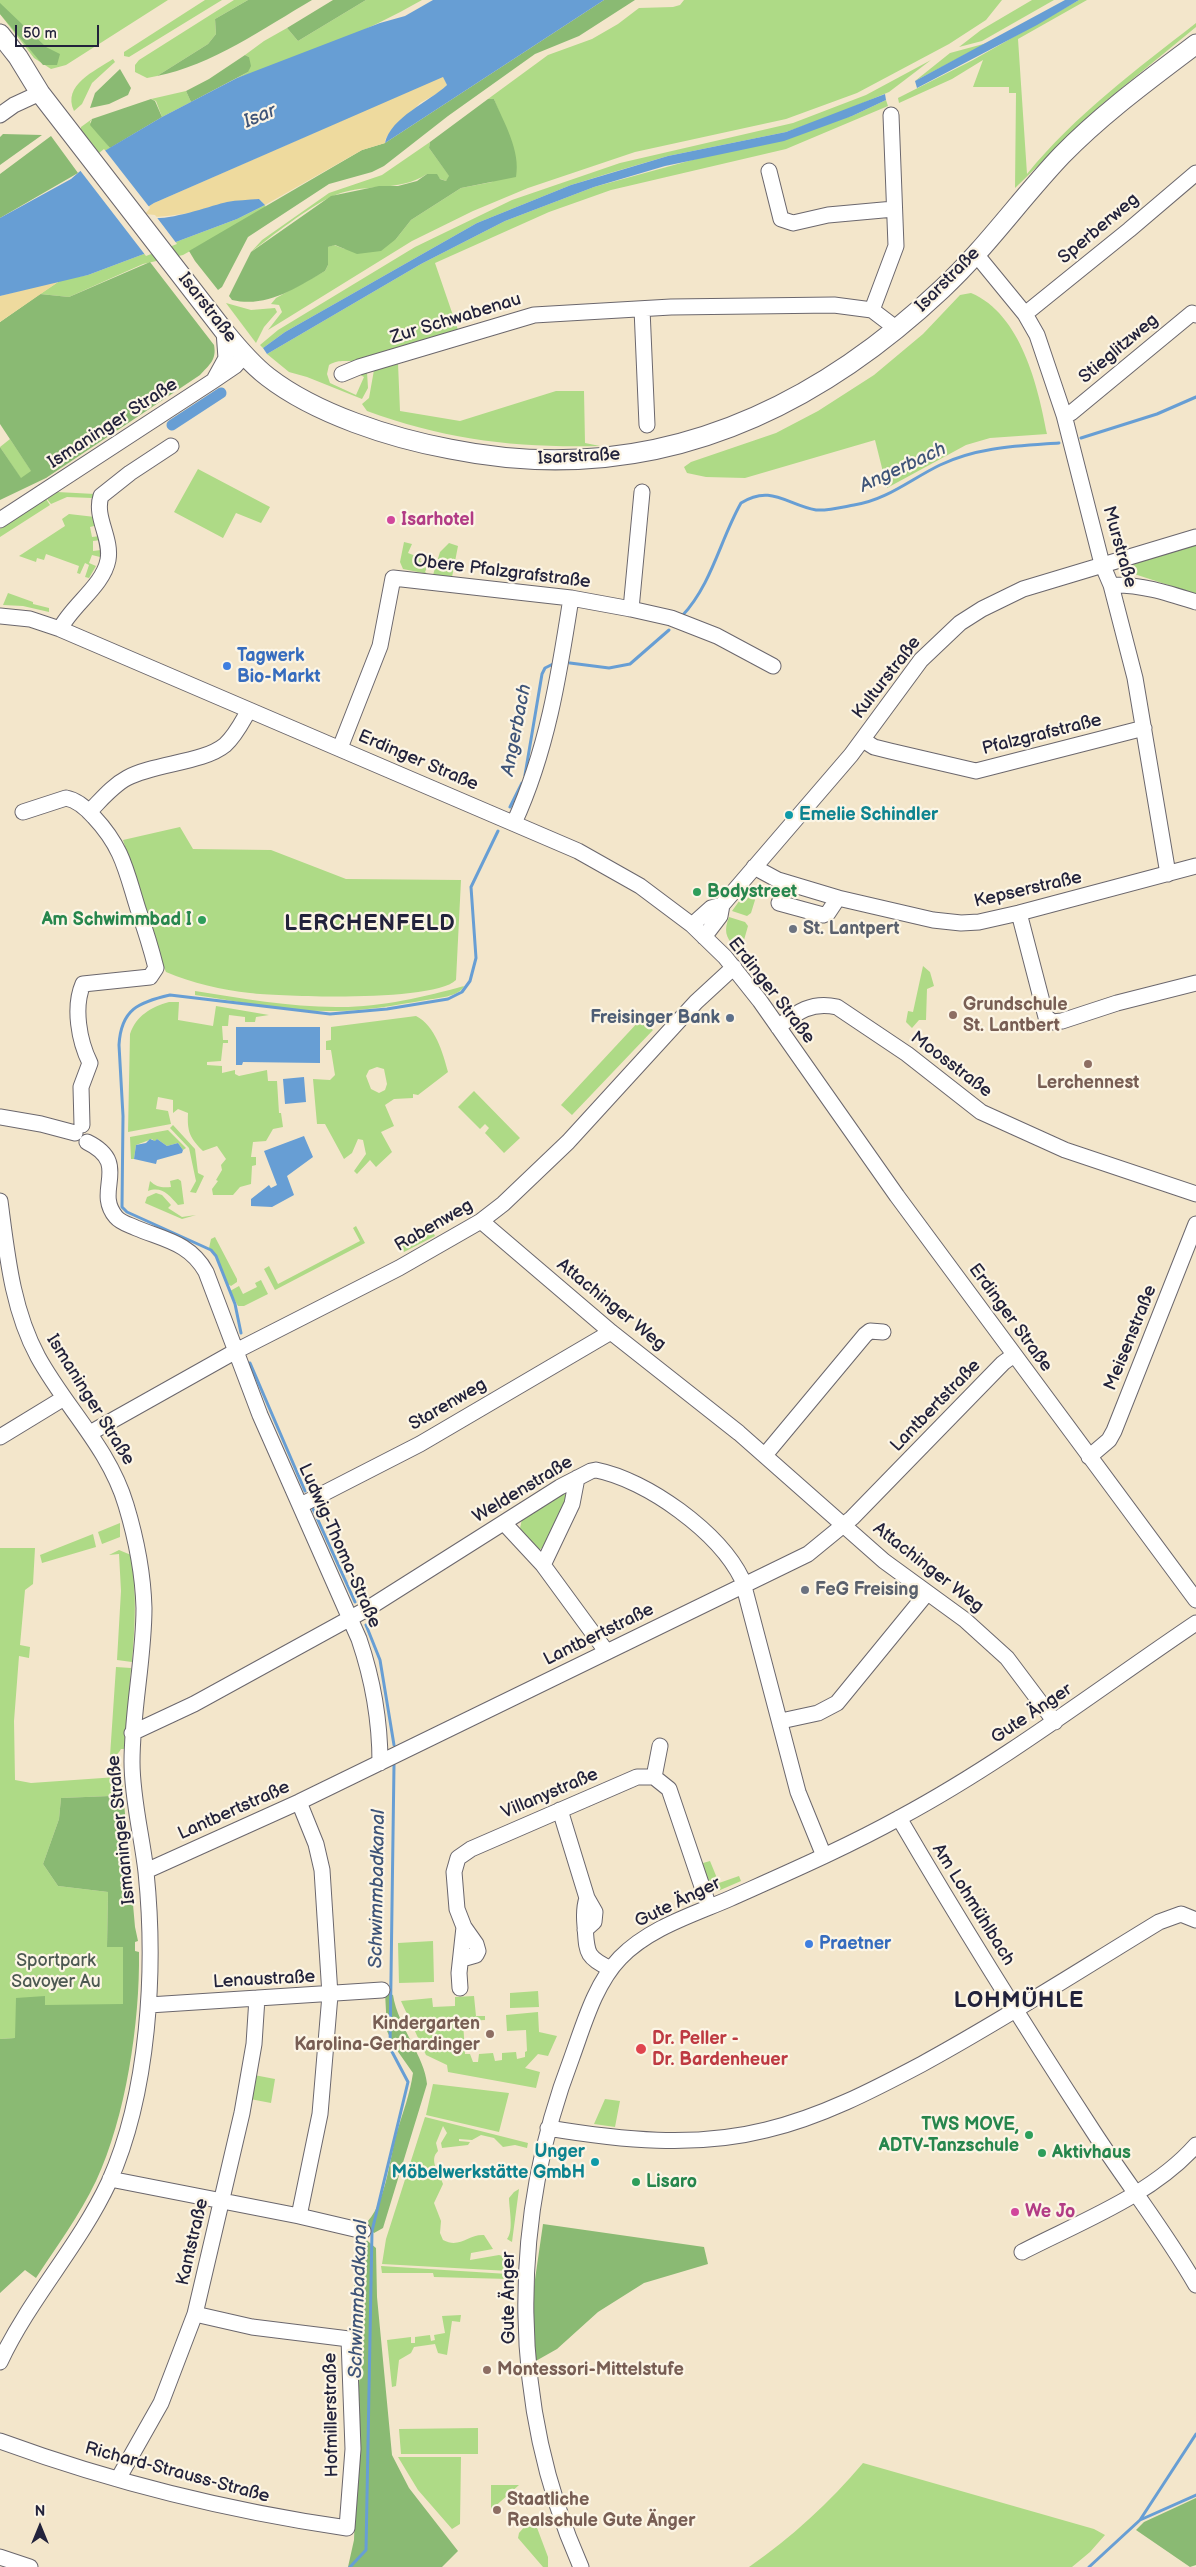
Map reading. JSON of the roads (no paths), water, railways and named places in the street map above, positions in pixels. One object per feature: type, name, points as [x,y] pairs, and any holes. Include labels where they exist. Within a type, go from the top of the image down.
[{"type":"main road","name":"Isarstraße","points":[[0,34],[19,58],[40,93],[224,331],[244,356],[268,377],[295,394],[363,424],[430,445],[479,456],[559,460],[646,452],[730,428],[769,412],[812,390],[843,371],[897,329],[946,286],[1063,154],[1126,97],[1196,44]]},
{"type":"street","points":[[0,115],[14,105],[40,93]]},
{"type":"street","points":[[872,310],[896,246],[891,115]]},
{"type":"street","points":[[769,171],[781,219],[793,223],[828,215],[894,209]]},
{"type":"street","name":"Sperberweg","points":[[1025,314],[1130,230],[1196,172]]},
{"type":"street","name":"Murstraße","points":[[976,253],[1025,314],[1037,335],[1064,415],[1102,564],[1111,585],[1135,678],[1168,874]]},
{"type":"street","name":"Zur Schwabenau","points":[[342,374],[359,367],[431,347],[524,316],[642,309],[792,304],[834,305],[872,310],[897,329]]},
{"type":"street","points":[[642,309],[647,425]]},
{"type":"street","name":"Stieglitzweg","points":[[1064,415],[1071,414],[1192,313],[1196,315]]},
{"type":"street","points":[[213,381],[226,358],[224,331]]},
{"type":"street","name":"Ismaninger Straße","points":[[0,520],[213,381],[235,366],[244,356]]},
{"type":"street","points":[[60,629],[106,568],[108,544],[99,512],[101,496],[130,473],[172,446]]},
{"type":"street","points":[[631,608],[642,492]]},
{"type":"street","name":"Kulturstraße","points":[[704,936],[720,916],[722,905],[863,740],[921,660],[960,623],[998,600],[1023,589],[1196,537]]},
{"type":"street","name":"Obere Pfalzgrafstraße","points":[[340,748],[380,646],[393,578],[571,598],[631,608],[671,618],[717,636],[773,666]]},
{"type":"street","points":[[1111,585],[1133,585],[1156,589],[1196,602]]},
{"type":"street","points":[[514,823],[541,754],[560,674],[571,598]]},
{"type":"street","name":"Erdinger Straße","points":[[0,616],[30,619],[60,629],[514,823],[611,868],[647,891],[692,925],[734,967],[897,1196],[1088,1457],[1196,1600]]},
{"type":"street","points":[[89,812],[115,786],[128,778],[153,768],[209,754],[224,745],[238,730],[249,710]]},
{"type":"street","name":"Pfalzgrafstraße","points":[[863,740],[874,747],[976,771],[1144,728]]},
{"type":"street","points":[[0,1117],[81,1133],[81,1087],[90,1063],[81,1043],[79,994],[83,984],[150,977],[156,968],[119,849],[108,832],[89,812],[75,801],[66,798],[23,812]]},
{"type":"street","name":"Kepserstraße","points":[[754,867],[778,880],[838,898],[950,923],[979,922],[1019,913],[1196,866]]},
{"type":"street","points":[[779,903],[824,915],[828,914],[838,898]]},
{"type":"street","name":"Kulturstraße","points":[[692,925],[711,908],[722,905]]},
{"type":"street","points":[[1019,913],[1046,1017],[1053,1022],[1196,983]]},
{"type":"street","name":"Rabenweg","points":[[90,1432],[236,1351],[397,1269],[481,1221],[504,1204],[568,1142],[696,1002],[734,967]]},
{"type":"street","name":"Moosstraße","points":[[778,1027],[808,1007],[827,1004],[837,1007],[907,1054],[949,1089],[986,1115],[1065,1150],[1196,1194]]},
{"type":"street","name":"Ludwig-Thoma-Straße","points":[[81,1133],[100,1149],[108,1160],[109,1203],[118,1220],[183,1247],[199,1260],[223,1314],[260,1415],[351,1617],[372,1681],[380,1734],[380,1763]]},
{"type":"street","name":"Ismaninger Straße","points":[[0,1202],[11,1282],[24,1326],[37,1356],[64,1398],[107,1458],[120,1486],[139,1558],[143,1622],[132,1733],[134,1789],[146,1871],[151,1938],[149,2006],[143,2055],[134,2100],[110,2179],[80,2234],[14,2331],[0,2362]]},
{"type":"street","name":"Attachinger Weg","points":[[481,1221],[611,1332],[692,1394],[765,1455],[884,1560],[966,1620],[1000,1650],[1056,1722]]},
{"type":"street","name":"Meisenstraße","points":[[1088,1457],[1108,1440],[1114,1431],[1196,1224]]},
{"type":"street","points":[[765,1455],[865,1336],[870,1331],[884,1332]]},
{"type":"street","name":"Starenweg","points":[[301,1505],[420,1444],[611,1332]]},
{"type":"street","name":"Lantbertstraße","points":[[146,1871],[299,1802],[606,1651],[744,1586],[816,1549],[845,1525],[1003,1363],[1014,1355]]},
{"type":"street","points":[[0,1437],[64,1398]]},
{"type":"street","name":"Weldenstraße","points":[[132,1733],[209,1696],[351,1617],[577,1478],[596,1470],[647,1489],[689,1520],[729,1556],[744,1586],[800,1799],[824,1856]]},
{"type":"street","points":[[543,1565],[572,1504],[577,1478]]},
{"type":"street","points":[[504,1524],[543,1565],[606,1651]]},
{"type":"street","points":[[781,1721],[818,1713],[836,1703],[927,1593]]},
{"type":"street","name":"Gute Änger","points":[[581,2567],[546,2471],[532,2403],[524,2318],[527,2252],[540,2162],[556,2100],[593,2002],[611,1969],[637,1943],[668,1925],[824,1856],[899,1818],[962,1782],[1056,1722],[1196,1623]]},
{"type":"street","points":[[660,1746],[654,1777],[669,1789],[709,1907]]},
{"type":"street","name":"Villanystraße","points":[[460,1988],[461,1942],[464,1928],[457,1908],[454,1872],[456,1862],[463,1854],[637,1777],[654,1777]]},
{"type":"street","points":[[299,1802],[316,1844],[322,1870],[330,1995],[320,2114],[299,2216]]},
{"type":"street","points":[[560,1810],[587,1898],[593,1905],[596,1919],[585,1930],[587,1952],[598,1963],[611,1969]]},
{"type":"street","name":"Am Lohmühlbach","points":[[899,1818],[957,1918],[1093,2131],[1137,2192],[1196,2284]]},
{"type":"street","points":[[548,2128],[607,2137],[670,2141],[698,2140],[765,2131],[815,2114],[886,2083],[1017,2011],[1159,1922],[1181,1914],[1196,1920]]},
{"type":"street","name":"Lenaustraße","points":[[149,2006],[382,1990]]},
{"type":"street","name":"Kantstraße","points":[[118,2479],[161,2403],[195,2314],[242,2113],[254,2044],[257,1998]]},
{"type":"street","points":[[1022,2252],[1137,2192],[1171,2170],[1196,2145]]},
{"type":"street","points":[[110,2179],[299,2216],[363,2231]]},
{"type":"street","name":"Hofmillerstraße","points":[[195,2314],[252,2327],[349,2339],[353,2449],[347,2528]]},
{"type":"street","name":"Richard-Strauss-Straße","points":[[0,2441],[118,2479],[268,2517],[347,2528]]},
{"type":"street","points":[[0,2557],[30,2567]]},
{"type":"water","name":"Isar","points":[[433,0],[604,0],[385,143],[395,125],[447,85],[443,77],[154,203],[146,208],[142,215],[149,218],[171,217],[239,200],[259,199],[265,205],[237,219],[88,275],[0,296],[0,218],[71,179],[101,153],[162,117],[237,78],[380,23],[405,16]]},
{"type":"water","points":[[1065,0],[1079,0],[1037,25],[917,88],[915,81]]},
{"type":"water","points":[[885,94],[886,100],[852,116],[784,141],[665,166],[594,187],[505,221],[421,264],[267,354],[263,348],[285,332],[477,223],[571,185],[668,156],[786,132]]},
{"type":"water","points":[[236,1027],[320,1027],[320,1063],[243,1062],[242,1065],[236,1065]]},
{"type":"water","points":[[304,1077],[306,1102],[285,1104],[283,1079]]},
{"type":"water","points":[[304,1136],[313,1157],[287,1176],[294,1195],[272,1207],[251,1206],[251,1199],[269,1185],[271,1188],[277,1185],[264,1151]]},
{"type":"water","points":[[150,1139],[155,1141],[157,1139],[167,1146],[178,1143],[183,1150],[182,1153],[157,1160],[156,1164],[134,1159],[136,1145],[146,1143]]},
{"type":"waterway","points":[[172,425],[221,393]]},
{"type":"waterway","name":"Angerbach","points":[[1081,438],[1157,414],[1196,397]]},
{"type":"waterway","name":"Angerbach","points":[[682,616],[701,590],[741,503],[761,495],[779,498],[816,510],[835,509],[877,499],[940,465],[969,454],[998,448],[1059,443]]},
{"type":"waterway","name":"Angerbach","points":[[570,663],[609,668],[630,664],[669,630]]},
{"type":"waterway","name":"Angerbach","points":[[525,775],[542,674],[545,668],[555,663]]},
{"type":"waterway","name":"Angerbach","points":[[510,807],[522,783]]},
{"type":"waterway","points":[[241,1333],[235,1304],[216,1256],[211,1250],[127,1212],[122,1207],[123,1116],[119,1045],[123,1023],[128,1015],[141,1004],[170,995],[330,1014],[387,1009],[448,999],[462,992],[470,981],[476,958],[471,887],[498,831]]},
{"type":"waterway","name":"Schwimmbadkanal","points":[[250,1363],[305,1491]]},
{"type":"waterway","name":"Schwimmbadkanal","points":[[313,1509],[355,1602]]},
{"type":"waterway","name":"Schwimmbadkanal","points":[[366,1625],[380,1660],[394,1745]]},
{"type":"waterway","name":"Schwimmbadkanal","points":[[350,2567],[366,2550],[372,2231],[408,2082],[390,2048],[394,1765]]},
{"type":"waterway","points":[[1089,2567],[1140,2520],[1196,2434]]},
{"type":"waterway","points":[[1140,2520],[1196,2495]]},
{"type":"place","name":"Isarhotel","points":[[391,520]]},
{"type":"place","name":"Tagwerk Bio-Markt","points":[[227,666]]},
{"type":"place","name":"Emelie Schindler","points":[[789,815]]},
{"type":"place","name":"Bodystreet","points":[[697,892]]},
{"type":"place","name":"Am Schwimmbad I","points":[[202,920]]},
{"type":"place","name":"St. Lantpert","points":[[793,929]]},
{"type":"place","name":"Grundschule St. Lantbert","points":[[953,1015]]},
{"type":"place","name":"Freisinger Bank","points":[[730,1018]]},
{"type":"place","name":"Lerchennest","points":[[1088,1064]]},
{"type":"place","name":"FeG Freising","points":[[805,1590]]},
{"type":"place","name":"Praetner","points":[[809,1944]]},
{"type":"place","name":"Kindergarten Karolina-Gerhardinger","points":[[490,2034]]},
{"type":"place","name":"Dr. Peller - Dr. Bardenheuer","points":[[641,2049]]},
{"type":"place","name":"TWS MOVE, ADTV-Tanzschule","points":[[1029,2135]]},
{"type":"place","name":"Aktivhaus","points":[[1042,2153]]},
{"type":"place","name":"Unger Möbelwerkstätte GmbH","points":[[595,2162]]},
{"type":"place","name":"Lisaro","points":[[636,2182]]},
{"type":"place","name":"We Jo","points":[[1015,2212]]},
{"type":"place","name":"Montessori-Mittelstufe","points":[[487,2370]]},
{"type":"place","name":"Staatliche Realschule Gute Änger","points":[[497,2510]]},
{"type":"district","name":"LERCHENFELD","points":[[370,924]]},
{"type":"district","name":"LOHMÜHLE","points":[[1019,2001]]},
{"type":"park label","name":"Sportpark Savoyer Au","points":[[56,1971]]}]
